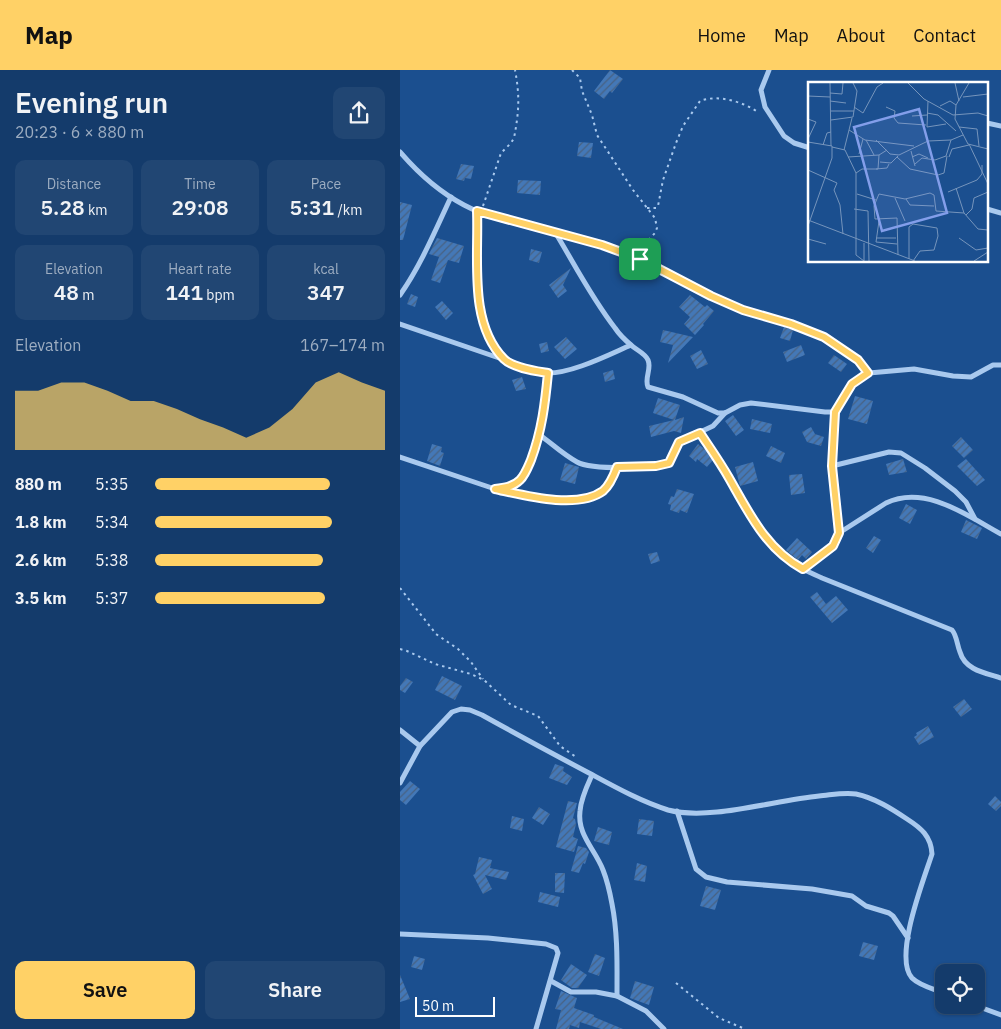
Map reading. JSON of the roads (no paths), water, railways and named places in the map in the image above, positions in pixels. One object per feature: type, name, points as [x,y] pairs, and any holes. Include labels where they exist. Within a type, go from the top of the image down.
[{"type":"street","points":[[769,70],[762,85],[761,96],[765,107],[784,136],[794,143],[808,147]]},
{"type":"street","points":[[988,123],[1001,126]]},
{"type":"street","points":[[400,152],[412,166],[450,197],[479,212],[602,245],[640,259],[735,307],[810,330],[858,360],[868,373]]},
{"type":"street","points":[[400,296],[424,256],[450,197]]},
{"type":"street","points":[[988,210],[1001,213]]},
{"type":"street","points":[[479,212],[478,284],[482,319],[488,334],[505,360]]},
{"type":"street","points":[[555,232],[594,301],[617,330],[648,360],[646,381],[648,386],[683,397],[718,413],[725,413]]},
{"type":"street","points":[[400,324],[522,367],[548,373],[579,366],[631,345]]},
{"type":"street","points":[[803,569],[833,546],[839,533],[832,466],[835,412],[852,384],[868,373],[914,369],[953,376],[971,377],[993,366],[1001,365]]},
{"type":"street","points":[[495,489],[507,487],[521,479],[540,435],[548,373]]},
{"type":"street","points":[[540,435],[577,462],[592,467],[664,464],[669,463],[679,442],[713,426],[725,413],[740,406],[751,403],[835,412]]},
{"type":"street","points":[[700,433],[761,533],[784,558],[803,569],[952,630],[962,660],[980,672],[1001,678]]},
{"type":"street","points":[[832,466],[889,452],[901,453],[955,490],[966,502],[975,520]]},
{"type":"street","points":[[400,457],[495,489],[538,499],[558,500],[585,498],[603,490],[608,485],[617,467]]},
{"type":"street","points":[[839,533],[886,503],[906,497],[930,499],[957,510],[1001,534]]},
{"type":"street","points":[[400,783],[420,746],[457,709],[470,710],[634,797],[677,811],[711,812],[797,798],[845,793],[870,798],[922,830],[932,845],[932,854],[908,938],[906,967],[913,979],[935,989]]},
{"type":"street","points":[[400,730],[420,746]]},
{"type":"street","points":[[592,774],[582,798],[580,826],[584,839],[603,870],[612,903],[616,938],[617,996]]},
{"type":"street","points":[[677,811],[696,869],[700,874],[727,882],[812,889],[852,896],[866,906],[889,913],[898,921],[908,938]]},
{"type":"street","points":[[400,935],[488,938],[552,945],[558,953],[536,1029]]},
{"type":"street","points":[[550,981],[571,992],[596,992],[617,996],[646,1012],[664,1029]]},
{"type":"street","points":[[985,1009],[1001,1015]]}]
